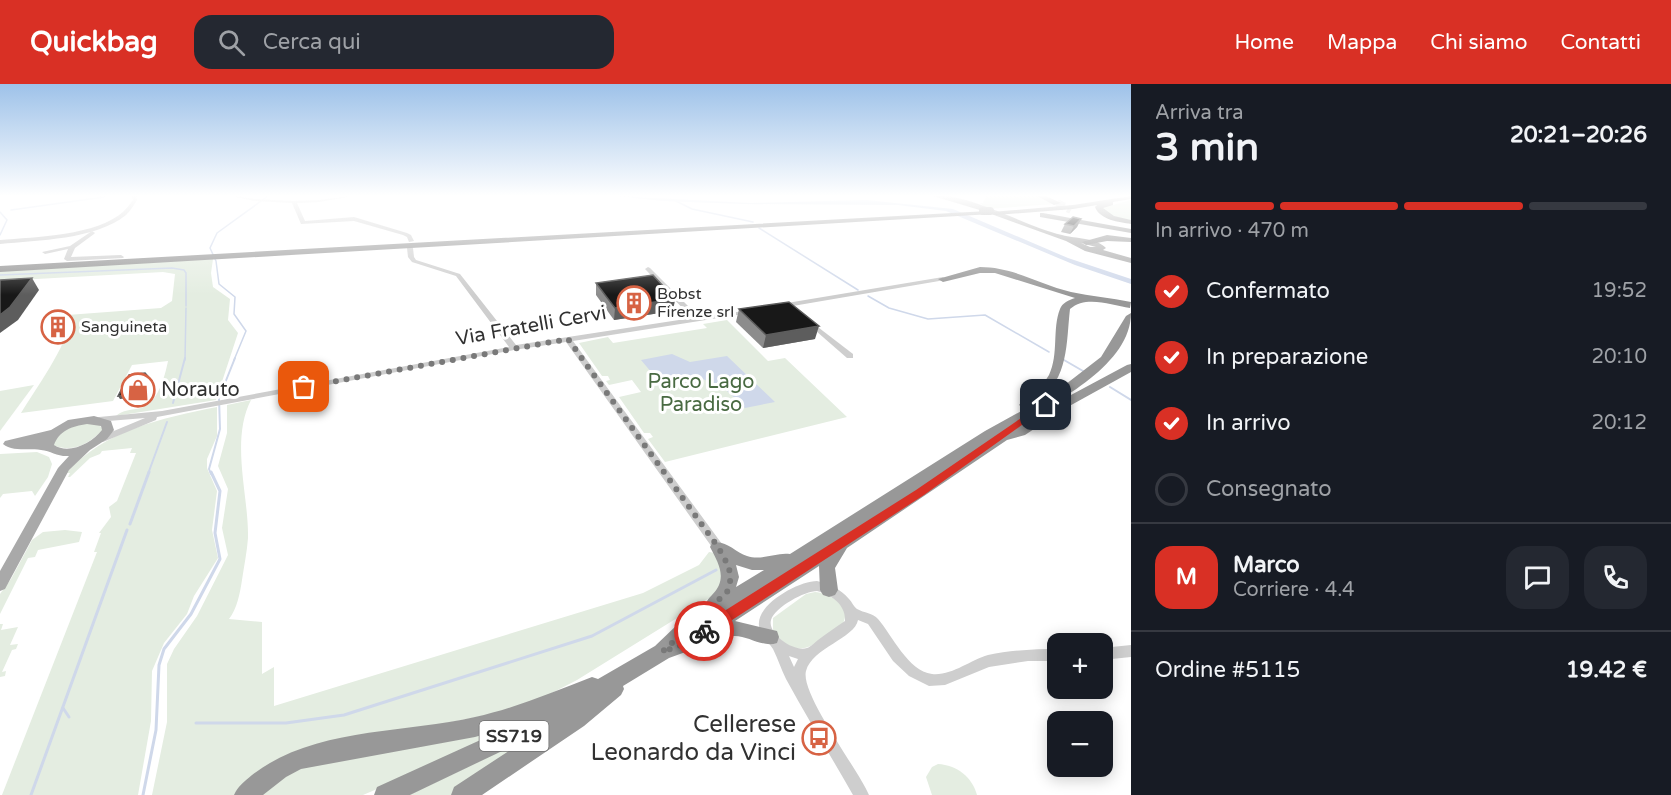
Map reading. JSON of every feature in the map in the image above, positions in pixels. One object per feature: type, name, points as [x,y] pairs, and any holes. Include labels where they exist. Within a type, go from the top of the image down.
[{"type":"highway","points":[[0,268],[686,229]]},
{"type":"highway","points":[[1082,243],[1107,238],[1131,241]]},
{"type":"highway","points":[[1099,248],[1103,243],[1111,241],[1131,241]]},
{"type":"highway","points":[[943,279],[980,270],[995,270],[1025,278],[1073,296],[1130,305]]},
{"type":"highway","points":[[1044,286],[1065,308],[1059,363],[1054,378],[1035,399],[996,424],[996,435],[1020,432],[1060,406],[1131,367]]},
{"type":"highway","points":[[1065,308],[1077,300],[1099,299]]},
{"type":"highway","name":"SS719","points":[[385,795],[555,716],[662,652],[801,555],[996,435],[1094,370],[1106,358],[1131,316]]},
{"type":"highway","name":"SS719","points":[[684,637],[843,542],[996,435]]},
{"type":"highway","points":[[829,590],[827,567],[843,542]]},
{"type":"highway","points":[[718,547],[734,558],[751,565],[773,563],[801,555]]},
{"type":"highway","points":[[684,637],[727,592],[730,585],[731,573],[718,547]]},
{"type":"highway","points":[[684,637],[734,628],[773,640]]},
{"type":"highway","points":[[245,795],[278,769],[298,759],[332,751],[475,727],[539,708],[638,667]]},
{"type":"highway","points":[[462,795],[577,719],[638,667]]},
{"type":"main road","points":[[1040,229],[1131,260]]},
{"type":"main road","points":[[99,420],[107,424],[108,430],[100,440]]},
{"type":"main road","name":"Via Fratelli Cervi","points":[[4,444],[54,433],[74,423],[99,420]]},
{"type":"main road","points":[[0,573],[55,472],[58,462],[51,449],[54,433]]},
{"type":"main road","name":"Via Fratelli Cervi","points":[[4,444],[70,452],[86,448],[100,440]]},
{"type":"main road","points":[[0,585],[64,468],[86,448]]},
{"type":"street","points":[[0,242],[65,236],[93,229]]},
{"type":"street","points":[[45,252],[72,247],[94,229]]},
{"type":"street","points":[[389,229],[409,236],[411,257],[417,262],[453,271],[459,275],[514,348]]},
{"type":"street","points":[[72,247],[67,259],[121,257]]},
{"type":"street","points":[[648,269],[697,319]]},
{"type":"street","points":[[776,307],[943,279]]},
{"type":"street","points":[[787,305],[795,312]]},
{"type":"street","name":"Via Fratelli Cervi","points":[[99,420],[162,414],[514,348],[753,310]]},
{"type":"street","points":[[803,318],[850,356]]},
{"type":"street","points":[[568,339],[718,547]]},
{"type":"street","name":"Via Fratelli Cervi","points":[[100,440],[162,414]]},
{"type":"street","points":[[861,795],[765,626],[768,613],[776,604],[806,587],[818,586],[829,590],[844,602],[851,612],[872,620],[888,646],[921,677],[938,680],[988,661],[1047,655]]},
{"type":"street","points":[[805,698],[799,674],[801,665],[808,654],[851,624],[851,612]]},
{"type":"street","points":[[773,640],[792,653],[808,654]]},
{"type":"street","points":[[1113,653],[1131,651]]},
{"type":"green space","points":[[213,259],[211,273],[213,287],[230,299],[228,320],[238,333],[216,400],[116,416],[124,411],[141,408],[152,401],[160,388],[168,361],[132,365],[113,401],[21,413],[57,355],[67,331],[69,322],[53,318],[54,316],[161,308],[172,301],[175,274],[163,272],[0,281],[0,271]]},
{"type":"green space","name":"Parco Lago Paradiso","points":[[727,320],[768,361],[785,358],[847,417],[665,462],[648,439],[653,437],[650,433],[644,433],[619,397],[641,392],[632,380],[609,385],[606,381],[610,380],[608,376],[602,376],[579,343],[608,337],[613,343],[707,328],[703,324]]},
{"type":"green space","points":[[34,385],[0,431],[0,391]]},
{"type":"green space","points":[[251,400],[245,416],[241,451],[248,543],[239,595],[229,619],[262,622],[262,674],[274,667],[274,706],[643,593],[699,565],[709,552],[715,553],[726,568],[719,592],[577,680],[523,708],[325,747],[237,795],[152,795],[167,722],[167,664],[174,649],[197,616],[228,555],[222,528],[228,489],[218,466],[227,433],[227,405]]},
{"type":"green space","points":[[217,407],[217,436],[207,459],[207,468],[217,491],[212,530],[218,558],[194,596],[187,614],[164,643],[152,671],[151,721],[138,795],[2,795],[97,552],[94,552],[101,533],[99,533],[111,517],[109,507],[117,501],[136,453],[130,453],[132,448],[102,451],[90,458],[70,477],[68,477],[70,473],[66,473],[81,458],[116,436],[155,421]]},
{"type":"green space","points":[[80,424],[99,424],[103,430],[92,439],[75,447],[55,446],[53,443],[64,430]]},
{"type":"green space","points":[[37,452],[49,457],[52,464],[48,477],[35,496],[32,491],[3,494],[0,498],[0,454]]},
{"type":"green space","points":[[65,530],[82,532],[79,542],[38,550],[35,557],[28,558],[0,614],[0,594],[11,579],[32,540],[43,532]]},
{"type":"green space","points":[[815,592],[837,600],[844,609],[844,621],[837,629],[811,646],[792,647],[773,631],[773,618],[806,594]]},
{"type":"green space","points":[[0,624],[3,624],[1,630],[18,627],[10,645],[18,644],[16,649],[12,650],[2,672],[6,671],[5,676],[0,677]]},
{"type":"green space","points":[[535,714],[438,763],[363,795],[252,795],[285,771]]},
{"type":"green space","points":[[553,726],[454,795],[409,795]]},
{"type":"green space","points":[[938,764],[963,773],[977,795],[932,795],[926,777],[932,767]]},
{"type":"water","points":[[989,229],[1000,229],[1068,258],[1131,279],[1131,284],[1075,265]]},
{"type":"water","points":[[672,354],[690,362],[727,356],[775,402],[745,408],[727,391],[701,378],[662,385],[641,360]]},
{"type":"building","points":[[653,275],[675,299],[615,308],[596,283]]},
{"type":"building","points":[[32,278],[10,307],[0,315],[0,280]]},
{"type":"building","points":[[789,302],[819,326],[766,335],[739,309]]},
{"type":"building","points":[[62,316],[60,323],[51,325],[53,318]]},
{"type":"building","name":"Norauto","points":[[145,373],[152,381],[147,392],[118,396],[129,375]]},
{"type":"waterway","points":[[0,235],[3,229]]},
{"type":"waterway","points":[[222,229],[217,233],[210,248],[216,261],[219,284],[235,297],[234,314],[246,331],[234,360]]},
{"type":"waterway","points":[[761,229],[858,290]]},
{"type":"waterway","points":[[0,275],[172,268],[184,270],[186,273],[186,306]]},
{"type":"waterway","points":[[868,296],[889,308],[928,319],[985,315],[1049,352]]},
{"type":"waterway","points":[[185,360],[186,308]]},
{"type":"waterway","points":[[173,403],[185,358]]},
{"type":"waterway","points":[[211,474],[209,469],[220,429],[219,398],[235,358]]},
{"type":"waterway","points":[[1064,360],[1083,371]]},
{"type":"waterway","points":[[1110,387],[1131,400]]},
{"type":"waterway","points":[[148,474],[167,422]]},
{"type":"waterway","points":[[130,524],[149,472]]},
{"type":"waterway","points":[[143,795],[156,730],[159,665],[164,649],[191,614],[220,559],[215,533],[220,491],[211,472]]},
{"type":"waterway","points":[[31,795],[127,530]]},
{"type":"waterway","points":[[196,723],[286,723],[344,715],[592,636],[716,570]]},
{"type":"waterway","points":[[63,708],[69,717]]},
{"type":"way so far","points":[[304,387],[568,339],[718,547],[729,567],[731,580],[727,592],[662,652],[684,644],[704,631]]},
{"type":"place","name":"Bobst Firenze srl","points":[[634,303]]},
{"type":"place","name":"Sanguineta","points":[[58,327]]},
{"type":"place","name":"Norauto","points":[[138,390]]},
{"type":"place","name":"Cellerese Leonardo da Vinci","points":[[819,738]]},
{"type":"route","points":[[704,631],[920,493],[1046,405]]}]
